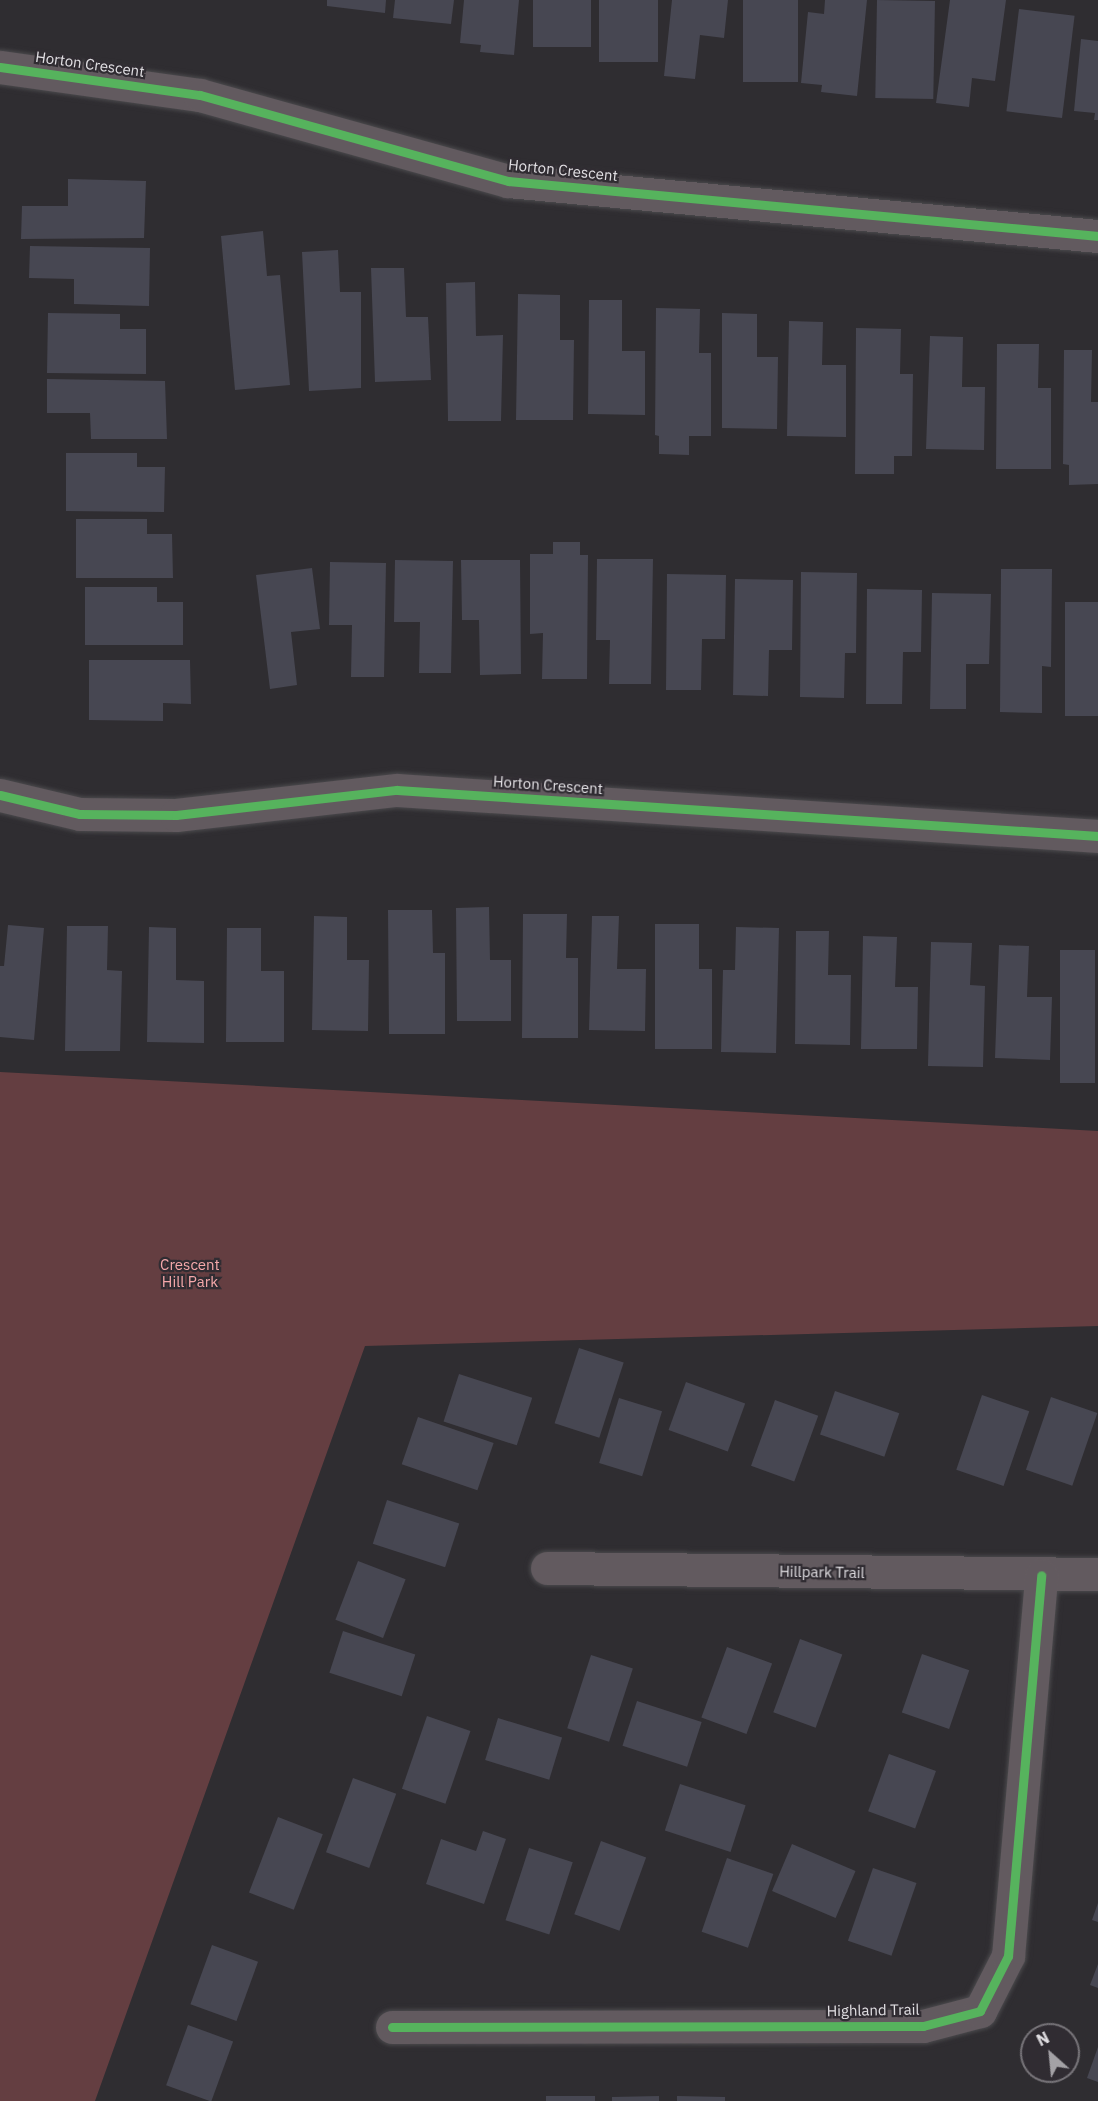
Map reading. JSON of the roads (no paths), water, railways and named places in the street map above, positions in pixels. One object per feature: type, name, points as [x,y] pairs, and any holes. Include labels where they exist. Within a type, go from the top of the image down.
[{"type":"street","name":"Horton Crescent","points":[[0,67],[200,95],[508,181],[1098,236]]},
{"type":"street","name":"Horton Crescent","points":[[0,795],[80,814],[176,815],[397,790],[1098,836]]},
{"type":"street","name":"Hillpark Trail","points":[[547,1568],[1098,1574]]},
{"type":"street","name":"Highland Trail","points":[[392,2027],[923,2026],[980,2011],[1008,1956],[1041,1575]]},
{"type":"park label","name":"Crescent Hill Park","points":[[190,1272]]}]
